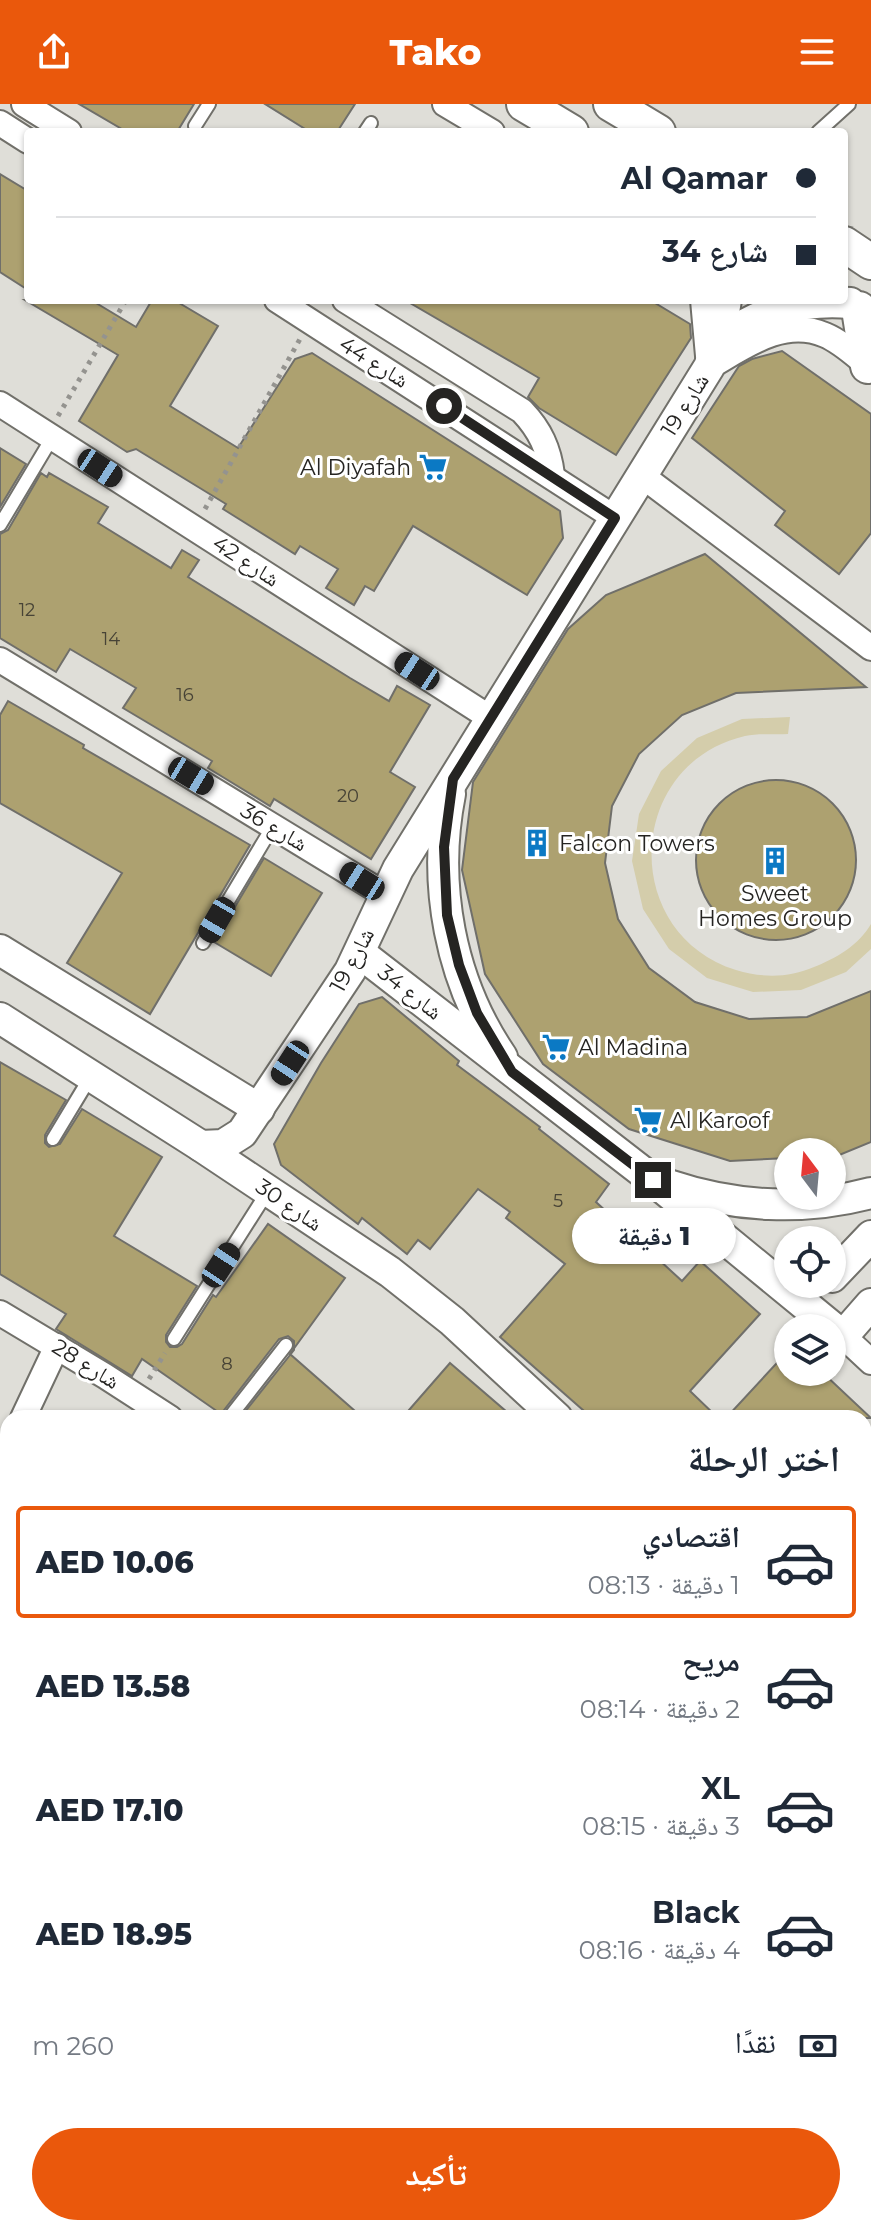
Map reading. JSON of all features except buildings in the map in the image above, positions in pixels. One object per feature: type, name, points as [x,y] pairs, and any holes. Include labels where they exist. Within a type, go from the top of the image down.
[{"type":"main road","points":[[524,104],[564,128]]},
{"type":"main road","points":[[611,104],[651,128]]},
{"type":"main road","points":[[848,247],[871,262]]},
{"type":"main road","points":[[856,307],[870,367]]},
{"type":"street","points":[[24,104],[63,128]]},
{"type":"street","points":[[445,104],[485,128]]},
{"type":"street","points":[[0,123],[24,138]]},
{"type":"street","name":"شارع 44","points":[[283,304],[615,518]]},
{"type":"street","name":"شارع 44","points":[[352,304],[511,402],[540,433],[552,475]]},
{"type":"street","points":[[704,304],[714,354],[769,334],[797,329],[826,335],[870,367]]},
{"type":"street","name":"شارع 19","points":[[714,354],[725,304]]},
{"type":"street","name":"شارع 19","points":[[201,1146],[223,1145],[242,1133],[254,1117],[360,953],[384,894],[714,354],[758,316],[780,308],[807,304]]},
{"type":"street","name":"شارع 42","points":[[0,404],[492,719]]},
{"type":"street","points":[[641,475],[871,648]]},
{"type":"street","name":"شارع 36","points":[[0,660],[384,894]]},
{"type":"street","points":[[453,779],[444,847],[447,915],[468,992],[493,1044],[512,1072]]},
{"type":"street","name":"شارع 34","points":[[360,953],[653,1180],[774,1265]]},
{"type":"street","points":[[5,955],[254,1117],[250,1154],[263,1188]]},
{"type":"street","name":"شارع 30","points":[[0,1018],[201,1146],[422,1296],[543,1410]]},
{"type":"street","points":[[653,1180],[719,1199],[773,1205],[815,1204],[871,1193]]},
{"type":"street","points":[[846,1262],[871,1236]]},
{"type":"street","points":[[846,1333],[871,1304]]},
{"type":"street","name":"شارع 28","points":[[0,1313],[157,1410]]},
{"type":"street","name":"شارع 34","points":[[846,1339],[871,1362]]},
{"type":"street","points":[[27,1410],[57,1346]]},
{"type":"lane","points":[[195,126],[209,104]]},
{"type":"lane","points":[[822,128],[849,104]]},
{"type":"lane","points":[[0,525],[50,436]]},
{"type":"lane","points":[[203,943],[273,826]]},
{"type":"lane","points":[[53,1139],[91,1076]]},
{"type":"lane","points":[[174,1339],[263,1188]]},
{"type":"lane","points":[[235,1410],[286,1345]]},
{"type":"path","points":[[50,436],[124,304]]},
{"type":"path","points":[[194,529],[310,321]]},
{"type":"path","points":[[137,1397],[174,1339]]},
{"type":"shaded area","points":[[790,717],[788,734],[745,736],[705,753],[677,779],[659,813],[652,850],[656,887],[671,922],[698,950],[736,970],[775,976],[805,971],[846,950],[871,924],[871,949],[846,972],[801,990],[753,992],[707,978],[669,949],[643,909],[632,861],[639,814],[661,771],[697,738],[742,719]]},
{"type":"place","name":"Al Diyafah","points":[[433,467]]},
{"type":"place","name":"Falcon Towers","points":[[537,843]]},
{"type":"place","name":"Sweet Homes Group","points":[[775,861]]},
{"type":"place","name":"Al Madina","points":[[556,1047]]},
{"type":"place","name":"Al Karoof","points":[[648,1120]]},
{"type":"route","points":[[444,406],[615,518],[453,779],[446,812],[444,881],[447,915],[464,981],[493,1044],[512,1072],[653,1180]]}]
